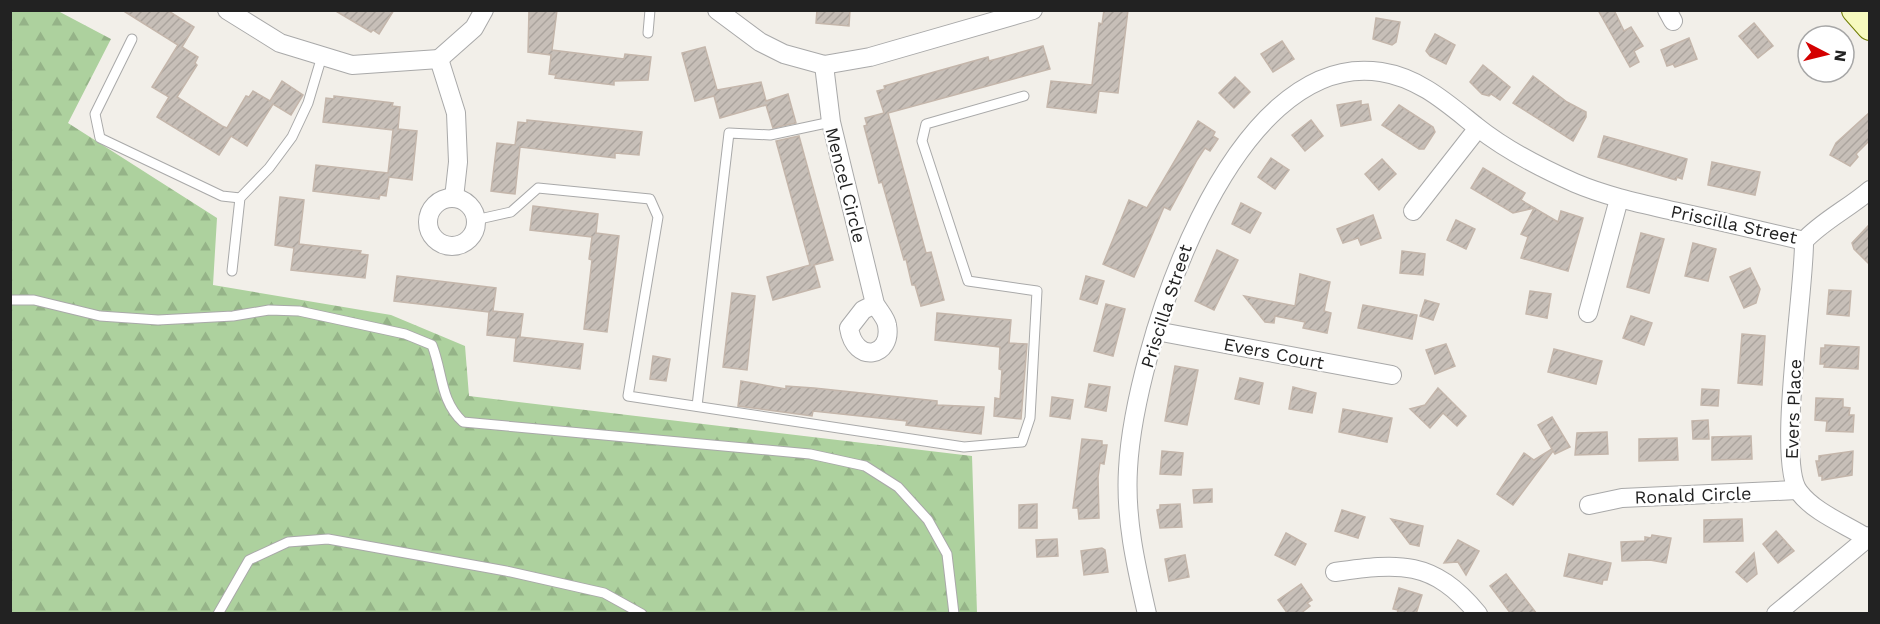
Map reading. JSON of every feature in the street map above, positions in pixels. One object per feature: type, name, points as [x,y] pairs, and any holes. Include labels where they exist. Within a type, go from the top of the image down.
[{"type":"main road","points":[[1855,10],[1869,27]]},
{"type":"street","points":[[227,10],[280,43],[352,65],[439,59],[474,28],[484,10]]},
{"type":"street","points":[[717,10],[760,42],[784,54],[824,65],[870,57],[1033,10]]},
{"type":"street","points":[[439,59],[456,113],[458,162],[454,198]]},
{"type":"street","name":"Mencel Circle","points":[[824,65],[831,122],[875,304]]},
{"type":"street","name":"Priscilla Street","points":[[1147,614],[1133,554],[1128,503],[1128,468],[1134,416],[1171,280],[1190,236],[1222,178],[1255,131],[1282,102],[1304,87],[1344,71],[1381,72],[1420,85],[1478,128],[1524,158],[1576,183],[1619,199],[1804,241],[1816,228],[1829,222],[1869,190]]},
{"type":"street","points":[[1413,211],[1478,128]]},
{"type":"street","points":[[454,198],[470,207],[475,220],[472,234],[458,245],[449,246],[433,237],[428,219],[437,203],[454,198]]},
{"type":"street","points":[[1588,313],[1619,199]]},
{"type":"street","name":"Evers Place","points":[[1797,490],[1791,468],[1790,450],[1804,241]]},
{"type":"street","name":"Evers Court","points":[[1156,331],[1392,375]]},
{"type":"street","points":[[1776,614],[1868,537],[1818,509],[1797,490]]},
{"type":"street","name":"Ronald Circle","points":[[1590,505],[1622,498],[1797,490]]},
{"type":"street","points":[[1335,572],[1386,565],[1403,566],[1451,585],[1478,614]]},
{"type":"lane","points":[[648,33],[650,10]]},
{"type":"lane","points":[[132,39],[95,114],[100,138],[222,196],[240,198]]},
{"type":"lane","points":[[232,271],[240,198],[269,168],[292,137],[308,103],[322,56]]},
{"type":"lane","points":[[475,220],[511,212],[538,188],[650,199],[658,217],[628,396],[964,447],[1022,442],[1030,418],[1037,291],[968,281],[922,141],[926,124],[1024,96]]},
{"type":"lane","points":[[697,406],[729,133],[770,135],[831,122]]},
{"type":"lane","points":[[10,300],[34,300],[100,316],[158,320],[299,311],[405,334],[432,345],[439,362],[444,395],[452,412],[463,422],[810,454],[866,466],[898,487],[928,520],[947,555],[954,614]]},
{"type":"lane","points":[[218,614],[249,560],[288,542],[328,539],[506,571],[604,593],[642,614]]},
{"type":"green space","points":[[10,11],[58,11],[111,39],[68,123],[217,218],[213,285],[391,315],[465,346],[469,396],[972,456],[977,613],[11,613]]},
{"type":"building","points":[[122,10],[167,10],[194,27],[182,47],[198,57],[195,63],[197,65],[177,97],[222,126],[227,128],[246,96],[249,97],[253,91],[270,101],[282,81],[303,95],[291,115],[273,104],[247,146],[231,136],[219,155],[157,117],[169,97],[152,87],[178,45]]},
{"type":"building","points":[[334,10],[394,10],[379,34],[373,30],[371,32]]},
{"type":"building","points":[[529,10],[557,10],[552,50],[624,59],[625,54],[651,57],[648,80],[614,81],[614,85],[555,78],[556,75],[549,74],[551,55],[528,52]]},
{"type":"building","points":[[817,10],[850,10],[849,26],[816,23]]},
{"type":"building","points":[[1104,10],[1128,10],[1118,93],[1099,91],[1096,113],[1047,107],[1051,81],[1092,85],[1099,23],[1102,24]]},
{"type":"building","points":[[1598,10],[1614,10],[1624,31],[1631,27],[1643,46],[1634,51],[1639,62],[1630,67]]},
{"type":"building","points":[[1376,18],[1400,22],[1396,42],[1392,45],[1373,39]]},
{"type":"building","points":[[1754,23],[1773,46],[1758,58],[1739,36]]},
{"type":"building","points":[[1435,34],[1455,45],[1446,64],[1430,56],[1426,51]]},
{"type":"building","points":[[1689,38],[1697,59],[1675,67],[1673,64],[1667,66],[1661,50]]},
{"type":"building","points":[[1282,41],[1294,59],[1273,72],[1261,54]]},
{"type":"building","points":[[1043,46],[1050,69],[888,113],[926,253],[931,252],[944,300],[921,306],[915,285],[912,285],[906,259],[904,260],[882,182],[879,183],[864,126],[867,125],[865,118],[884,113],[877,91],[885,89],[884,86],[988,57],[989,61]]},
{"type":"building","points":[[705,47],[717,90],[761,82],[766,101],[788,94],[796,123],[773,128],[766,105],[720,118],[714,96],[695,101],[682,53]]},
{"type":"building","points":[[1483,65],[1510,87],[1500,100],[1491,94],[1489,96],[1482,94],[1470,82]]},
{"type":"building","points":[[1533,76],[1567,102],[1586,112],[1586,117],[1573,141],[1513,103]]},
{"type":"building","points":[[1235,77],[1250,92],[1234,108],[1219,93]]},
{"type":"building","points":[[334,96],[393,103],[392,106],[400,107],[398,129],[417,131],[412,180],[389,177],[386,196],[380,195],[379,199],[313,191],[316,165],[388,173],[393,130],[323,122],[326,98],[334,99]]},
{"type":"building","points":[[1361,101],[1361,105],[1368,104],[1371,120],[1341,126],[1337,105]]},
{"type":"building","points":[[1399,105],[1433,127],[1435,132],[1424,149],[1419,149],[1382,125]]},
{"type":"building","points":[[1869,113],[1869,141],[1856,154],[1858,157],[1850,166],[1830,155],[1836,143]]},
{"type":"building","points":[[527,120],[642,132],[639,155],[615,153],[615,158],[520,147],[515,194],[491,191],[497,143],[515,145],[518,122],[527,123]]},
{"type":"building","points":[[1311,120],[1323,136],[1305,151],[1292,135]]},
{"type":"building","points":[[1198,121],[1215,132],[1213,136],[1218,139],[1210,151],[1205,148],[1170,210],[1164,207],[1134,277],[1103,264],[1129,200],[1147,208]]},
{"type":"building","points":[[799,136],[833,260],[814,265],[820,287],[773,300],[767,277],[810,265],[776,141]]},
{"type":"building","points":[[1604,136],[1687,159],[1682,179],[1677,177],[1676,180],[1598,157]]},
{"type":"building","points":[[1271,158],[1289,170],[1275,189],[1258,177]]},
{"type":"building","points":[[1382,159],[1396,174],[1379,190],[1365,174]]},
{"type":"building","points":[[1712,162],[1760,172],[1755,195],[1708,185]]},
{"type":"building","points":[[1483,168],[1525,193],[1521,200],[1558,222],[1561,211],[1583,218],[1568,271],[1521,258],[1528,237],[1521,234],[1534,208],[1513,213],[1471,188]]},
{"type":"building","points":[[280,197],[304,200],[299,244],[361,251],[360,254],[368,255],[365,278],[291,270],[294,248],[275,245]]},
{"type":"building","points":[[1241,203],[1261,213],[1250,233],[1232,224]]},
{"type":"building","points":[[533,206],[598,214],[596,233],[619,236],[607,332],[584,329],[592,260],[589,259],[592,237],[530,230]]},
{"type":"building","points":[[1373,215],[1381,238],[1361,245],[1358,238],[1343,243],[1337,229]]},
{"type":"building","points":[[1456,220],[1475,229],[1466,249],[1447,240]]},
{"type":"building","points":[[1869,225],[1869,264],[1854,249],[1852,243]]},
{"type":"building","points":[[1641,233],[1664,239],[1649,293],[1627,287]]},
{"type":"building","points":[[1693,243],[1716,249],[1708,281],[1685,276]]},
{"type":"building","points":[[1217,250],[1238,260],[1214,310],[1195,301]]},
{"type":"building","points":[[1402,251],[1425,254],[1423,275],[1400,273]]},
{"type":"building","points":[[1750,268],[1760,289],[1756,303],[1744,308],[1730,277]]},
{"type":"building","points":[[1300,274],[1330,282],[1324,311],[1331,313],[1327,333],[1303,328],[1305,322],[1275,316],[1274,323],[1265,322],[1244,296],[1295,306]]},
{"type":"building","points":[[397,276],[496,288],[493,311],[523,314],[520,337],[583,344],[580,369],[514,361],[516,338],[487,335],[489,312],[394,301]]},
{"type":"building","points":[[1086,276],[1104,281],[1097,304],[1080,299]]},
{"type":"building","points":[[1829,290],[1851,291],[1849,316],[1827,314]]},
{"type":"building","points":[[1530,291],[1551,294],[1547,318],[1526,314]]},
{"type":"building","points":[[732,293],[755,296],[747,370],[723,367]]},
{"type":"building","points":[[1425,300],[1439,304],[1433,320],[1420,316]]},
{"type":"building","points":[[1106,304],[1125,309],[1113,356],[1094,351]]},
{"type":"building","points":[[1363,305],[1417,315],[1412,339],[1358,328]]},
{"type":"building","points":[[937,313],[1011,320],[1009,343],[1027,344],[1021,419],[994,416],[995,398],[1000,399],[1002,370],[999,369],[1000,347],[935,340]]},
{"type":"building","points":[[1631,316],[1652,323],[1644,345],[1623,338]]},
{"type":"building","points":[[1742,334],[1765,336],[1762,385],[1738,383]]},
{"type":"building","points":[[1446,344],[1455,366],[1435,374],[1426,350]]},
{"type":"building","points":[[1825,345],[1859,347],[1858,369],[1824,367],[1825,364],[1820,364],[1821,348],[1825,348]]},
{"type":"building","points":[[1554,349],[1602,361],[1596,384],[1548,372]]},
{"type":"building","points":[[653,356],[670,359],[666,381],[650,379]]},
{"type":"building","points":[[1175,366],[1198,370],[1187,425],[1165,421]]},
{"type":"building","points":[[1240,378],[1263,383],[1259,404],[1235,399]]},
{"type":"building","points":[[741,381],[786,389],[786,386],[814,388],[937,401],[937,405],[984,407],[981,434],[906,425],[907,421],[813,411],[812,416],[738,406]]},
{"type":"building","points":[[1089,384],[1110,387],[1106,411],[1085,407]]},
{"type":"building","points":[[1293,387],[1316,393],[1312,413],[1289,409]]},
{"type":"building","points":[[1438,388],[1466,416],[1457,426],[1443,413],[1430,428],[1410,409],[1425,405]]},
{"type":"building","points":[[1702,389],[1719,390],[1718,406],[1701,405]]},
{"type":"building","points":[[1052,397],[1073,400],[1070,419],[1050,416]]},
{"type":"building","points":[[1816,398],[1843,399],[1843,407],[1850,408],[1849,415],[1854,415],[1853,432],[1826,431],[1827,421],[1815,420]]},
{"type":"building","points":[[1343,409],[1392,418],[1387,442],[1339,432]]},
{"type":"building","points":[[1552,417],[1570,447],[1555,454],[1553,451],[1513,505],[1497,494],[1524,453],[1534,460],[1552,449],[1538,425]]},
{"type":"building","points":[[1708,420],[1709,439],[1693,439],[1692,421]]},
{"type":"building","points":[[1607,432],[1608,454],[1575,455],[1577,433]]},
{"type":"building","points":[[1751,436],[1752,459],[1712,460],[1712,437]]},
{"type":"building","points":[[1677,438],[1678,460],[1639,461],[1639,439]]},
{"type":"building","points":[[1082,439],[1102,441],[1102,445],[1107,445],[1104,464],[1100,463],[1098,477],[1099,518],[1079,519],[1078,508],[1073,508]]},
{"type":"building","points":[[1162,451],[1183,453],[1181,475],[1160,474]]},
{"type":"building","points":[[1853,451],[1852,475],[1822,480],[1816,461],[1819,461],[1819,456]]},
{"type":"building","points":[[1212,489],[1212,502],[1194,503],[1193,490]]},
{"type":"building","points":[[1037,504],[1037,528],[1019,528],[1019,505]]},
{"type":"building","points":[[1180,504],[1182,527],[1160,528],[1157,510],[1160,509],[1160,505]]},
{"type":"building","points":[[1342,510],[1365,517],[1358,538],[1335,531]]},
{"type":"building","points":[[1391,519],[1423,526],[1419,546],[1410,544]]},
{"type":"building","points":[[1742,519],[1743,541],[1704,542],[1704,520]]},
{"type":"building","points":[[1776,531],[1794,551],[1778,563],[1763,544]]},
{"type":"building","points":[[1286,533],[1306,544],[1295,565],[1275,555]]},
{"type":"building","points":[[1652,535],[1671,538],[1666,563],[1650,560],[1622,561],[1621,542],[1645,541],[1645,537],[1651,538]]},
{"type":"building","points":[[1057,539],[1058,556],[1037,557],[1036,540]]},
{"type":"building","points":[[1458,540],[1479,551],[1466,575],[1458,562],[1444,563]]},
{"type":"building","points":[[1102,548],[1105,550],[1108,572],[1084,575],[1081,551]]},
{"type":"building","points":[[1754,553],[1757,574],[1747,582],[1736,572]]},
{"type":"building","points":[[1569,554],[1611,563],[1607,580],[1603,580],[1602,584],[1564,576]]},
{"type":"building","points":[[1185,555],[1189,577],[1169,581],[1165,559]]},
{"type":"building","points":[[1506,574],[1537,614],[1511,614],[1490,586]]},
{"type":"building","points":[[1301,584],[1312,600],[1307,603],[1310,606],[1300,614],[1288,614],[1278,600]]},
{"type":"building","points":[[1399,588],[1422,595],[1416,614],[1397,614],[1398,610],[1393,609]]}]
